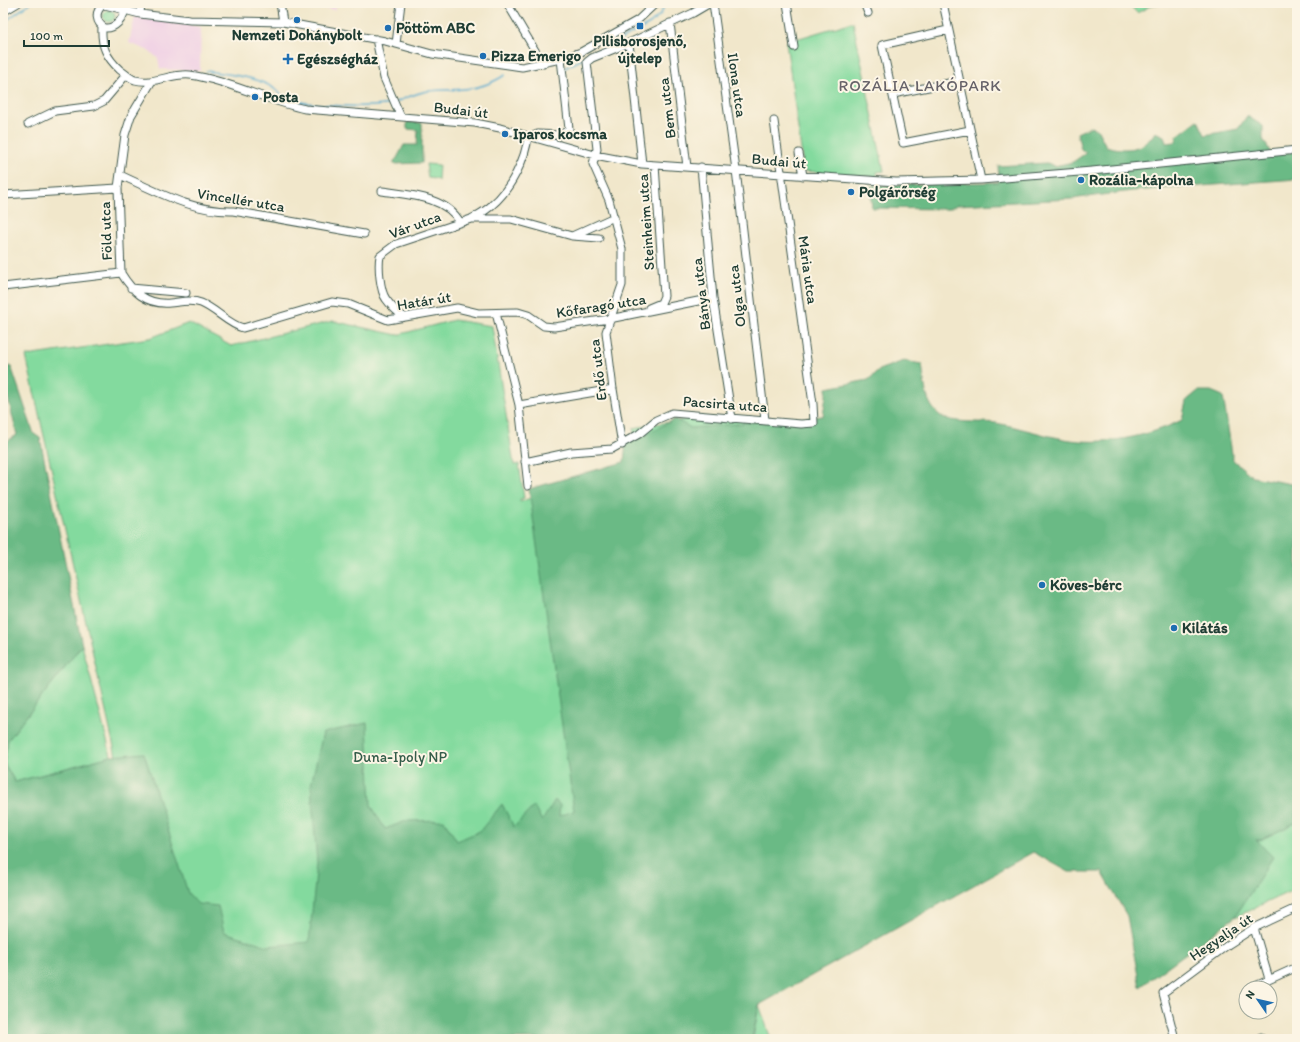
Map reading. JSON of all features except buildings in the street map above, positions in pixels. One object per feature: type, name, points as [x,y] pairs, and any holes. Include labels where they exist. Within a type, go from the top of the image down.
[{"type":"street","points":[[3,12],[18,3]]},
{"type":"street","points":[[140,3],[140,14]]},
{"type":"street","points":[[280,3],[283,22]]},
{"type":"street","points":[[396,44],[398,12],[401,3]]},
{"type":"street","points":[[507,3],[543,64]]},
{"type":"street","points":[[100,4],[140,14],[190,20],[283,22],[376,39],[432,54],[514,66],[543,64],[581,52],[638,20],[656,3]]},
{"type":"street","points":[[642,164],[629,43],[693,13],[710,3]]},
{"type":"street","name":"Ilona utca","points":[[713,3],[736,170]]},
{"type":"street","points":[[787,3],[794,47]]},
{"type":"street","points":[[864,3],[868,13]]},
{"type":"street","points":[[942,3],[981,180]]},
{"type":"street","name":"Budai út","points":[[100,4],[97,18],[102,27],[104,50],[111,61],[126,75],[135,80],[152,81],[175,75],[190,75],[246,91],[280,104],[304,109],[400,115],[475,123],[500,128],[595,155],[642,164],[701,167],[853,180],[930,182],[981,180],[1092,171],[1297,150]]},
{"type":"street","points":[[102,27],[108,29],[114,26],[122,17],[125,10]]},
{"type":"street","name":"Bem utca","points":[[670,23],[687,167]]},
{"type":"street","points":[[948,30],[882,45],[903,143],[970,130]]},
{"type":"street","points":[[376,39],[384,78],[400,115]]},
{"type":"street","name":"Erdő utca","points":[[622,445],[606,334],[609,319],[622,285],[622,249],[609,200],[593,164],[597,149],[587,62],[592,58],[629,43]]},
{"type":"street","points":[[471,219],[492,206],[511,181],[523,159],[530,137],[538,134],[561,135],[569,129],[565,106],[561,59]]},
{"type":"street","points":[[28,124],[55,111],[94,106],[104,101],[126,75]]},
{"type":"street","points":[[893,94],[959,80]]},
{"type":"street","name":"Föld utca","points":[[120,273],[118,188],[125,135],[131,116],[152,81]]},
{"type":"street","name":"Mária utca","points":[[774,121],[813,404],[814,423]]},
{"type":"street","points":[[799,153],[803,176]]},
{"type":"street","name":"Steinheim utca","points":[[641,313],[645,309],[661,303],[664,296],[655,165]]},
{"type":"street","name":"Bánya utca","points":[[701,167],[713,298],[732,418]]},
{"type":"street","name":"Olga utca","points":[[736,170],[765,420]]},
{"type":"street","name":"Vincellér utca","points":[[120,175],[193,207],[218,212],[233,211],[364,234]]},
{"type":"street","points":[[3,195],[118,188]]},
{"type":"street","name":"Vár utca","points":[[382,191],[435,201],[456,214],[460,222]]},
{"type":"street","points":[[572,236],[614,217]]},
{"type":"street","name":"Vár utca","points":[[404,317],[384,298],[378,265],[380,256],[396,244],[471,219],[511,219],[572,236],[599,238]]},
{"type":"street","points":[[3,287],[120,273],[131,288],[186,293]]},
{"type":"street","name":"Határ út","points":[[131,288],[139,295],[151,300],[169,303],[190,301],[199,302],[243,328],[332,302],[346,304],[387,319],[454,308],[478,313],[496,313]]},
{"type":"street","name":"Kőfaragó utca","points":[[496,313],[516,312],[548,327],[609,319],[713,298]]},
{"type":"street","points":[[496,313],[519,405],[528,486]]},
{"type":"street","points":[[519,405],[613,389]]},
{"type":"street","name":"Pacsirta utca","points":[[525,462],[571,452],[612,449],[622,445],[639,434],[656,420],[672,413],[801,424],[814,423]]},
{"type":"street","name":"Hegyalja út","points":[[1175,1039],[1162,993],[1229,944],[1254,928],[1297,908]]},
{"type":"street","points":[[1254,928],[1269,979],[1297,967]]},
{"type":"shaded area","points":[[302,3],[335,3],[336,10],[303,6]]},
{"type":"shaded area","points":[[135,16],[201,27],[200,71],[160,69],[158,58],[147,50],[129,43]]},
{"type":"green space","points":[[1128,3],[1161,3],[1152,5],[1137,13]]},
{"type":"green space","points":[[109,10],[113,12],[115,16],[113,20],[109,22],[105,20],[103,16],[105,12]]},
{"type":"green space","points":[[853,22],[884,171],[877,172],[877,177],[804,171],[786,42]]},
{"type":"green space","points":[[1247,116],[1263,126],[1263,139],[1271,153],[1297,152],[1297,179],[1132,191],[1071,199],[957,205],[947,209],[872,208],[870,186],[999,182],[998,166],[1047,163],[1055,166],[1073,162],[1086,153],[1081,149],[1077,133],[1090,127],[1097,129],[1106,146],[1127,149],[1146,143],[1155,132],[1164,136],[1166,143],[1176,142],[1177,136],[1198,120],[1205,135],[1238,129]]},
{"type":"green space","points":[[407,122],[422,123],[422,163],[394,164],[394,161],[404,145],[417,145],[418,130],[407,129]]},
{"type":"green space","points":[[426,164],[439,165],[438,181],[436,179],[428,178]]},
{"type":"green space","name":"Duna-Ipoly NP","points":[[454,320],[492,326],[514,465],[519,464],[524,498],[520,499],[520,502],[639,457],[633,428],[699,417],[926,428],[1112,862],[1079,833],[3,1039],[3,783],[5,790],[117,761],[26,356],[150,338],[189,323],[231,346],[333,321],[397,335]]},
{"type":"green space","name":"Duna-Ipoly NP","points":[[904,361],[922,364],[928,399],[935,411],[946,419],[996,423],[1064,439],[1079,441],[1109,441],[1140,435],[1169,426],[1182,420],[1186,401],[1198,391],[1211,391],[1223,396],[1233,460],[1253,477],[1297,485],[1297,822],[1260,840],[1256,840],[1273,857],[1235,917],[1140,987],[1127,916],[1102,872],[1069,872],[1033,852],[759,1005],[752,1039],[3,1039],[3,444],[17,435],[3,377],[3,367],[11,366],[34,434],[40,438],[82,645],[8,740],[4,763],[15,782],[111,756],[144,753],[188,893],[198,904],[218,906],[224,932],[268,946],[309,942],[317,863],[311,785],[323,733],[367,723],[371,805],[385,829],[406,821],[444,820],[457,841],[480,831],[502,804],[514,827],[534,806],[542,821],[555,800],[560,805],[559,816],[574,811],[529,489],[624,462],[626,441],[641,437],[675,419],[691,428],[823,416],[827,388],[868,380],[881,369]]},
{"type":"green space","points":[[82,645],[111,756],[15,782],[4,763],[8,740]]},
{"type":"green space","points":[[1297,822],[1297,901],[1291,891],[1235,917],[1272,857],[1257,840],[1260,840]]},
{"type":"green space","points":[[759,1005],[771,1039],[753,1039]]},
{"type":"waterway","points":[[3,23],[30,3]]},
{"type":"waterway","points":[[565,68],[650,24],[660,15],[666,3]]},
{"type":"waterway","points":[[206,71],[257,80],[272,87],[282,96],[295,101],[340,106],[371,106],[393,103]]},
{"type":"waterway","points":[[396,102],[412,95],[425,92],[468,89],[486,85],[505,75]]},
{"type":"place","name":"Nemzeti Dohánybolt","points":[[297,20]]},
{"type":"place","name":"Pilisborosjenő, újtelep","points":[[640,26]]},
{"type":"place","name":"Pöttöm ABC","points":[[388,28]]},
{"type":"place","name":"Pizza Emerigo","points":[[483,56]]},
{"type":"place","name":"Egészségház","points":[[288,59]]},
{"type":"place","name":"Posta","points":[[255,97]]},
{"type":"place","name":"Iparos kocsma","points":[[505,134]]},
{"type":"place","name":"Rozália-kápolna","points":[[1081,180]]},
{"type":"place","name":"Polgárőrség","points":[[851,192]]},
{"type":"place","name":"Köves-bérc","points":[[1042,585]]},
{"type":"place","name":"Kilátás","points":[[1174,628]]},
{"type":"district","name":"ROZÁLIA LAKÓPARK","points":[[920,85]]}]
